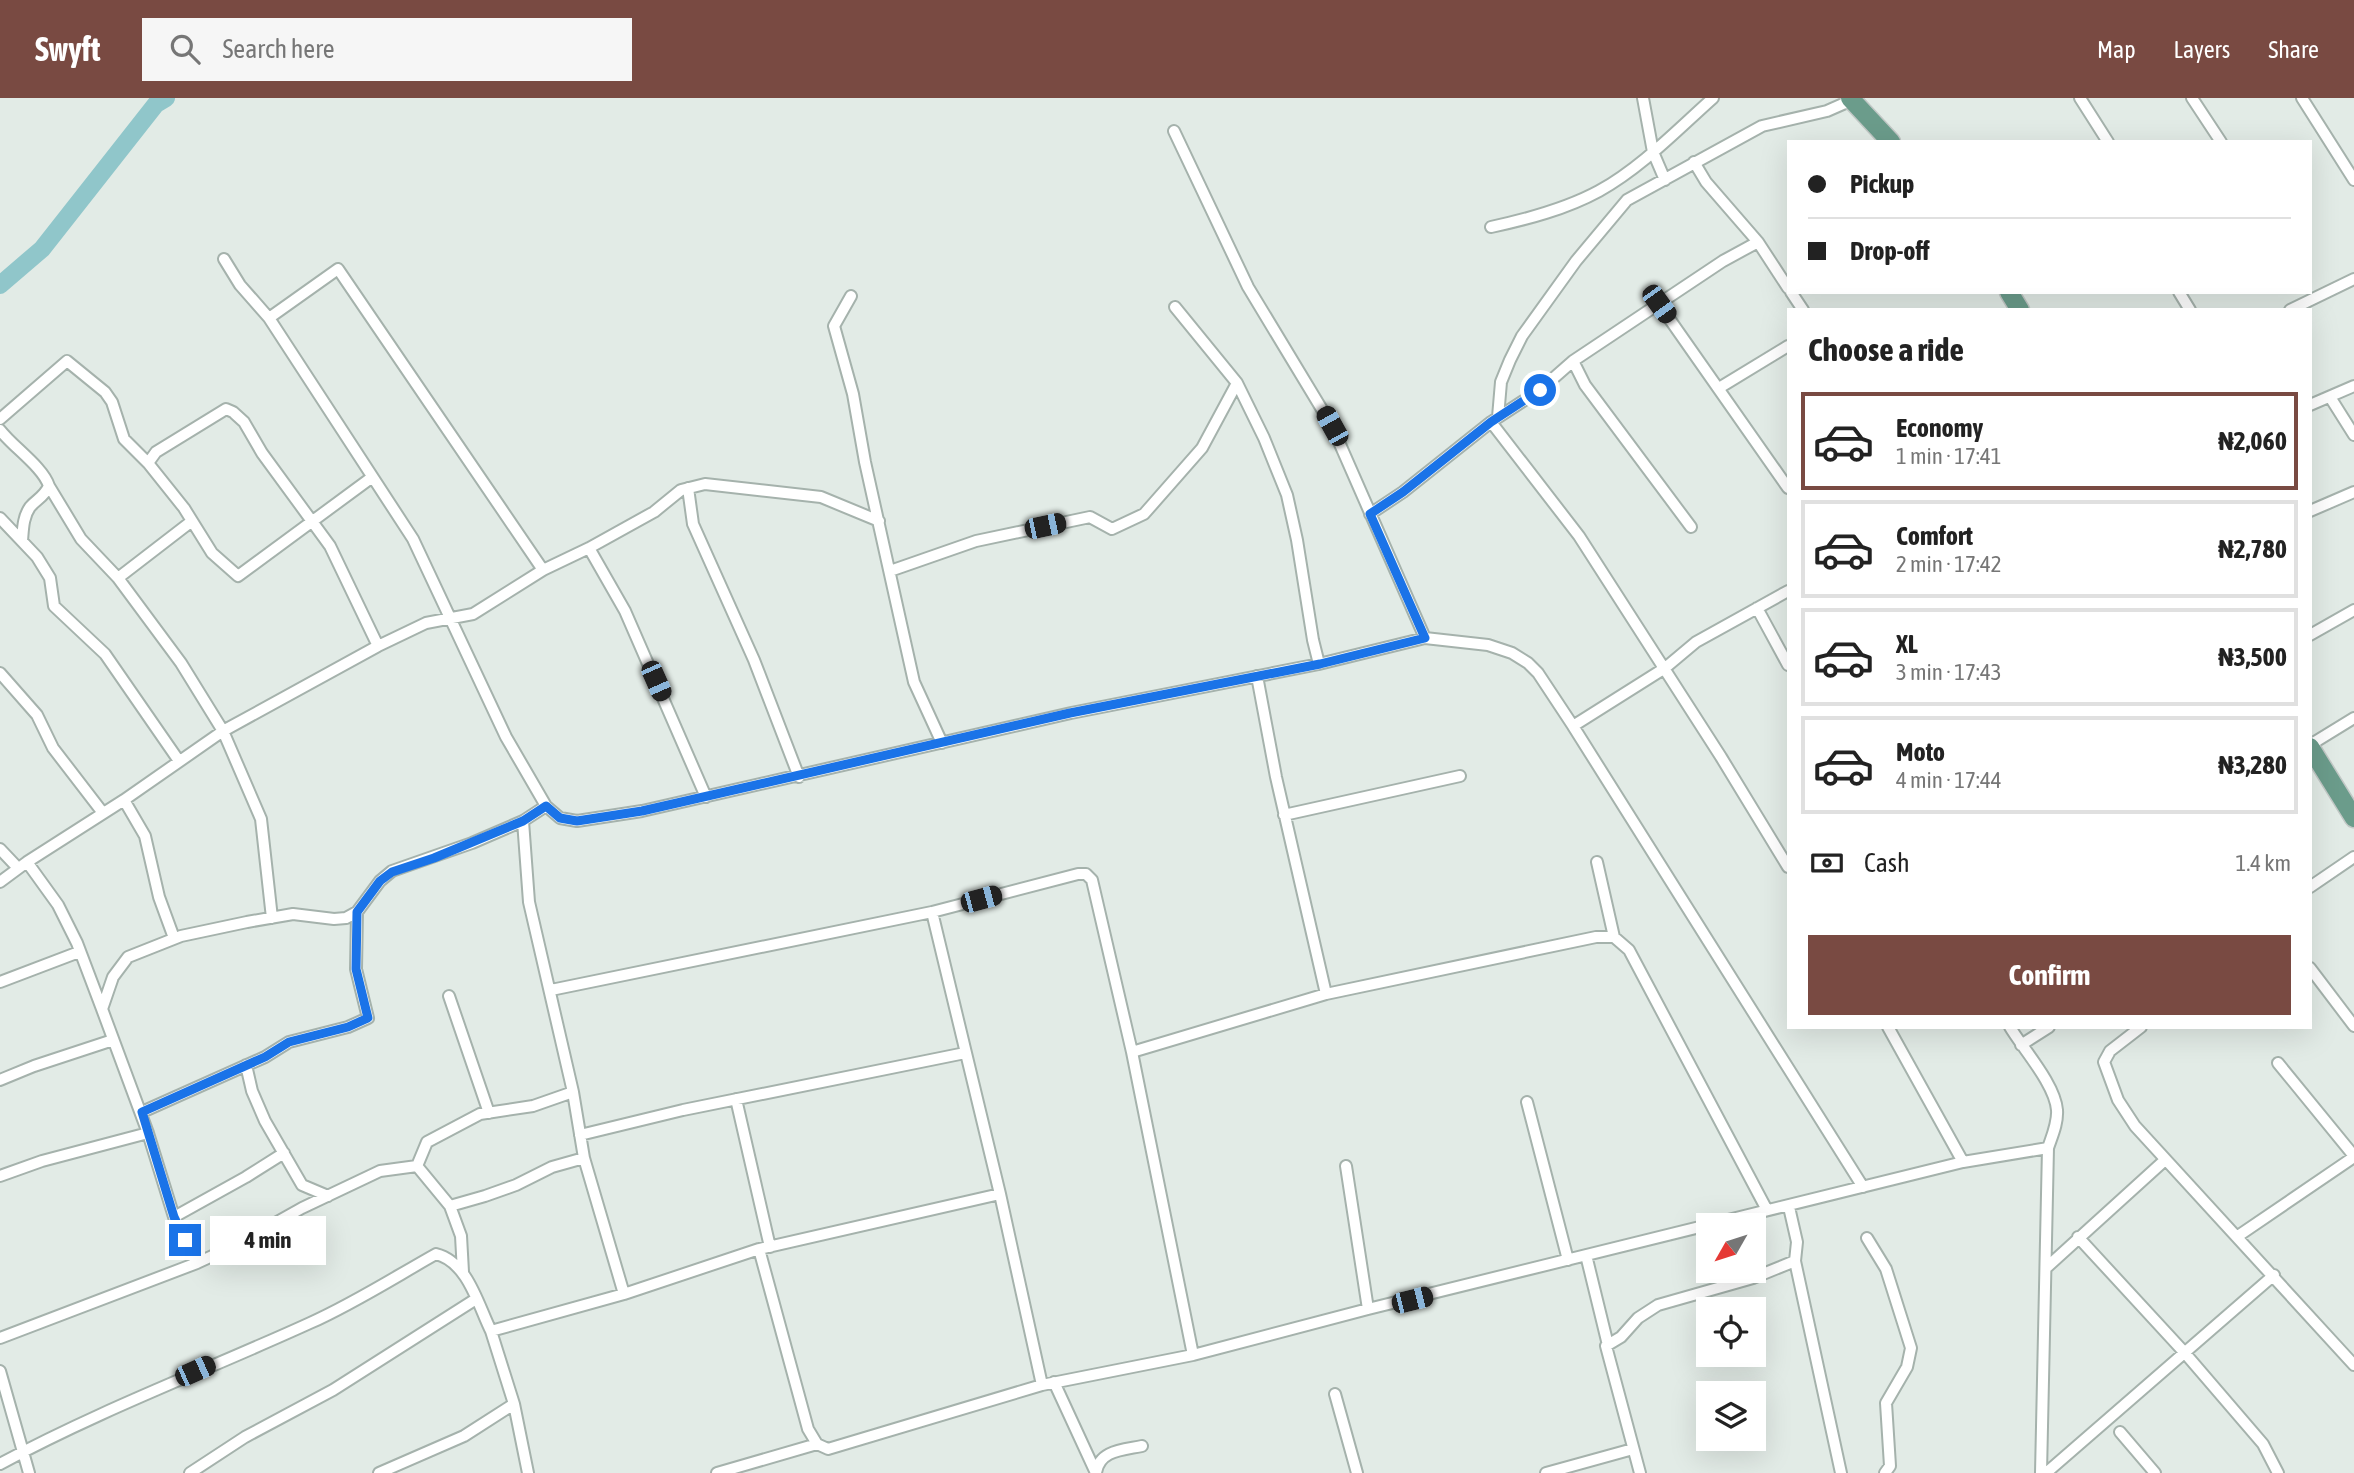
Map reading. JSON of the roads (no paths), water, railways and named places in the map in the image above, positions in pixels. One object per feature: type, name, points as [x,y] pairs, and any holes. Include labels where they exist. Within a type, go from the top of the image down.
[{"type":"main road","points":[[1851,99],[1889,140]]},
{"type":"main road","points":[[2312,749],[2354,818]]},
{"type":"street","points":[[1643,98],[1653,152],[1665,180]]},
{"type":"street","points":[[1491,227],[1537,216],[1599,191],[1653,152],[1713,98]]},
{"type":"street","points":[[2080,98],[2107,140]]},
{"type":"street","points":[[2192,98],[2220,140]]},
{"type":"street","points":[[2302,98],[2354,180]]},
{"type":"street","points":[[1787,865],[1665,667],[1579,536],[1494,420],[1501,383],[1522,336],[1576,261],[1622,204],[1762,126],[1827,111],[1851,99]]},
{"type":"street","points":[[1174,131],[1248,287],[1332,426],[1425,638]]},
{"type":"street","points":[[1694,162],[1706,182],[1758,242],[1787,286]]},
{"type":"street","points":[[1370,514],[1403,492],[1494,420],[1540,390],[1573,361],[1723,261],[1758,242]]},
{"type":"street","points":[[224,258],[240,285],[269,318],[413,539],[506,737],[546,806],[560,818],[577,821],[642,811],[1070,713],[1320,664],[1425,638],[1488,645],[1512,653],[1538,673],[1863,1187]]},
{"type":"street","points":[[269,318],[338,269],[543,570]]},
{"type":"street","points":[[2294,308],[2354,279]]},
{"type":"street","points":[[2312,291],[2316,298]]},
{"type":"street","points":[[851,296],[834,326],[853,394],[865,462],[914,682],[942,743]]},
{"type":"street","points":[[1659,304],[1719,388],[1785,473]]},
{"type":"street","points":[[1175,307],[1237,383],[1264,438],[1287,495],[1313,640],[1320,664]]},
{"type":"street","points":[[1719,388],[1787,347]]},
{"type":"street","points":[[0,419],[67,360],[105,392],[112,402],[124,439],[148,463],[192,520],[212,553],[238,576],[289,536],[372,478]]},
{"type":"street","points":[[1573,361],[1585,386],[1691,527]]},
{"type":"street","points":[[890,571],[976,541],[1090,517],[1112,529],[1144,514],[1202,448],[1237,383]]},
{"type":"street","points":[[2312,404],[2354,386]]},
{"type":"street","points":[[2330,397],[2354,435]]},
{"type":"street","points":[[148,463],[156,452],[214,416],[226,409],[233,412],[244,422],[262,453],[330,546],[378,646]]},
{"type":"street","points":[[0,430],[46,478],[80,540],[118,578],[181,663],[223,730],[261,819],[272,918]]},
{"type":"street","points":[[0,882],[223,730],[378,646],[426,624],[473,614],[543,570],[654,512],[681,490],[705,484],[821,497],[879,521]]},
{"type":"street","points":[[22,541],[25,518],[31,506],[45,495],[49,486]]},
{"type":"street","points":[[688,488],[693,524],[754,660],[799,777]]},
{"type":"street","points":[[2312,510],[2354,492]]},
{"type":"street","points":[[0,518],[37,557],[50,578],[54,606],[105,654],[179,761]]},
{"type":"street","points":[[118,578],[192,520]]},
{"type":"street","points":[[589,548],[625,611],[706,797]]},
{"type":"street","points":[[1573,726],[1665,667],[1696,642],[1787,592]]},
{"type":"street","points":[[1757,608],[1787,663]]},
{"type":"street","points":[[2312,634],[2354,610]]},
{"type":"street","points":[[0,673],[37,715],[52,748],[103,813]]},
{"type":"street","points":[[1257,676],[1284,815],[1326,994]]},
{"type":"street","points":[[2312,745],[2354,719]]},
{"type":"street","points":[[1284,815],[1460,776]]},
{"type":"street","points":[[124,800],[145,836],[159,897],[174,938]]},
{"type":"street","points":[[102,1009],[113,977],[128,957],[174,938],[293,914],[346,918],[357,912],[380,881],[392,872],[472,843],[523,821],[546,806]]},
{"type":"street","points":[[523,821],[529,902],[573,1092],[584,1158],[624,1294]]},
{"type":"street","points":[[0,849],[22,865],[58,905],[77,943],[142,1112],[174,1217],[197,1263]]},
{"type":"street","points":[[2312,886],[2354,857]]},
{"type":"street","points":[[1597,862],[1614,937],[1629,950],[1767,1210]]},
{"type":"street","points":[[551,990],[932,912],[1086,874],[1092,880],[1132,1052],[1193,1355]]},
{"type":"street","points":[[142,1112],[265,1057],[289,1042],[348,1027],[368,1018],[356,969],[357,912]]},
{"type":"street","points":[[932,912],[1048,1383],[1096,1473],[1097,1465],[1108,1453],[1142,1446]]},
{"type":"street","points":[[1132,1052],[1326,994],[1596,937],[1614,937]]},
{"type":"street","points":[[0,982],[79,952]]},
{"type":"street","points":[[2312,971],[2354,1026]]},
{"type":"street","points":[[449,996],[489,1113]]},
{"type":"street","points":[[1889,1029],[1963,1162]]},
{"type":"street","points":[[2011,1029],[2053,1095],[2057,1110],[2048,1147],[2043,1473]]},
{"type":"street","points":[[2021,1045],[2046,1029]]},
{"type":"street","points":[[2138,1029],[2110,1051],[2104,1062],[2118,1100],[2135,1126],[2165,1160],[2354,1364]]},
{"type":"street","points":[[0,1080],[113,1040]]},
{"type":"street","points":[[580,1135],[736,1099],[965,1053]]},
{"type":"street","points":[[2238,1236],[2354,1156],[2278,1063]]},
{"type":"street","points":[[246,1065],[252,1091],[265,1121],[302,1185],[328,1196]]},
{"type":"street","points":[[417,1166],[427,1142],[481,1114],[533,1106],[573,1092]]},
{"type":"street","points":[[736,1099],[764,1248],[808,1429],[817,1444],[828,1449],[1048,1383],[1193,1355],[1963,1162],[2048,1147]]},
{"type":"street","points":[[1527,1102],[1568,1259]]},
{"type":"street","points":[[0,1176],[43,1160],[148,1133]]},
{"type":"street","points":[[174,1217],[284,1153]]},
{"type":"street","points":[[450,1206],[516,1185],[552,1167],[584,1158]]},
{"type":"street","points":[[2046,1268],[2165,1160]]},
{"type":"street","points":[[0,1338],[197,1263],[380,1171],[417,1166]]},
{"type":"street","points":[[417,1166],[450,1206],[461,1236],[463,1273]]},
{"type":"street","points":[[1346,1166],[1368,1309]]},
{"type":"street","points":[[491,1331],[624,1294],[764,1248],[1000,1194]]},
{"type":"street","points":[[1788,1207],[1797,1242],[1795,1261],[1841,1473]]},
{"type":"street","points":[[2078,1237],[2184,1352],[2263,1444],[2278,1473]]},
{"type":"street","points":[[1867,1238],[1886,1269],[1911,1348],[1907,1367],[1886,1404],[1890,1466],[1885,1473]]},
{"type":"street","points":[[0,1464],[21,1451],[152,1390],[311,1323],[436,1254],[453,1261],[463,1273],[491,1331],[514,1404],[528,1473]]},
{"type":"street","points":[[1586,1255],[1608,1345]]},
{"type":"street","points":[[1640,1473],[1605,1346],[1621,1337],[1638,1318],[1658,1305],[1753,1278],[1795,1261]]},
{"type":"street","points":[[2043,1473],[2274,1275]]},
{"type":"street","points":[[190,1473],[245,1437],[333,1390],[476,1299]]},
{"type":"street","points":[[0,1371],[29,1473]]},
{"type":"street","points":[[1335,1394],[1357,1473]]},
{"type":"street","points":[[379,1473],[464,1436],[514,1404]]},
{"type":"street","points":[[2120,1432],[2155,1473]]},
{"type":"street","points":[[717,1473],[817,1444]]},
{"type":"street","points":[[1546,1473],[1633,1448]]},
{"type":"waterway","points":[[0,285],[42,249],[156,104],[166,98]]}]
